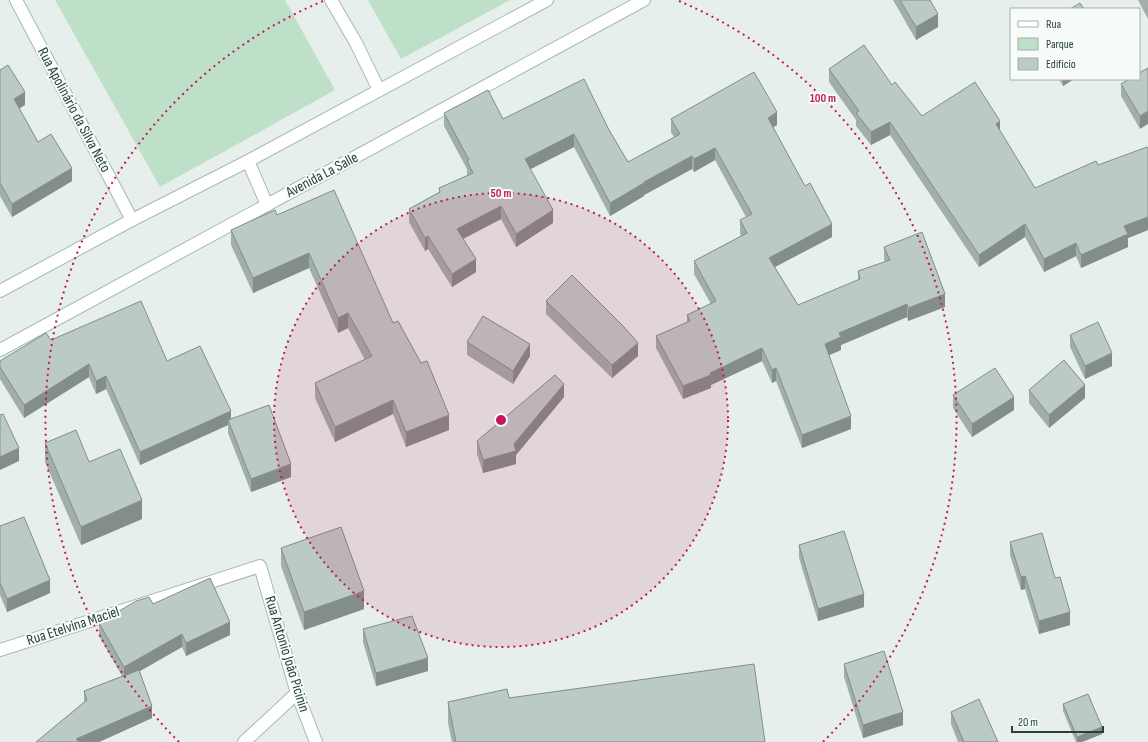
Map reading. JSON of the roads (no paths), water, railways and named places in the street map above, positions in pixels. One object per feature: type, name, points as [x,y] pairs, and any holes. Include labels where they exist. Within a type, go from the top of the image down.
[{"type":"main road","name":"Rua Apolinário da Silva Neto","points":[[16,0],[132,220]]},
{"type":"main road","points":[[332,0],[356,43],[379,90]]},
{"type":"main road","points":[[0,291],[132,220],[248,161],[547,0]]},
{"type":"main road","name":"Avenida La Salle","points":[[0,350],[644,0]]},
{"type":"main road","points":[[248,161],[267,205]]},
{"type":"main road","name":"Rua Etelvina Maciel","points":[[0,650],[260,566]]},
{"type":"main road","name":"Rua Antonio João Picinin","points":[[260,566],[297,693],[316,742]]},
{"type":"main road","points":[[244,742],[297,693]]}]
